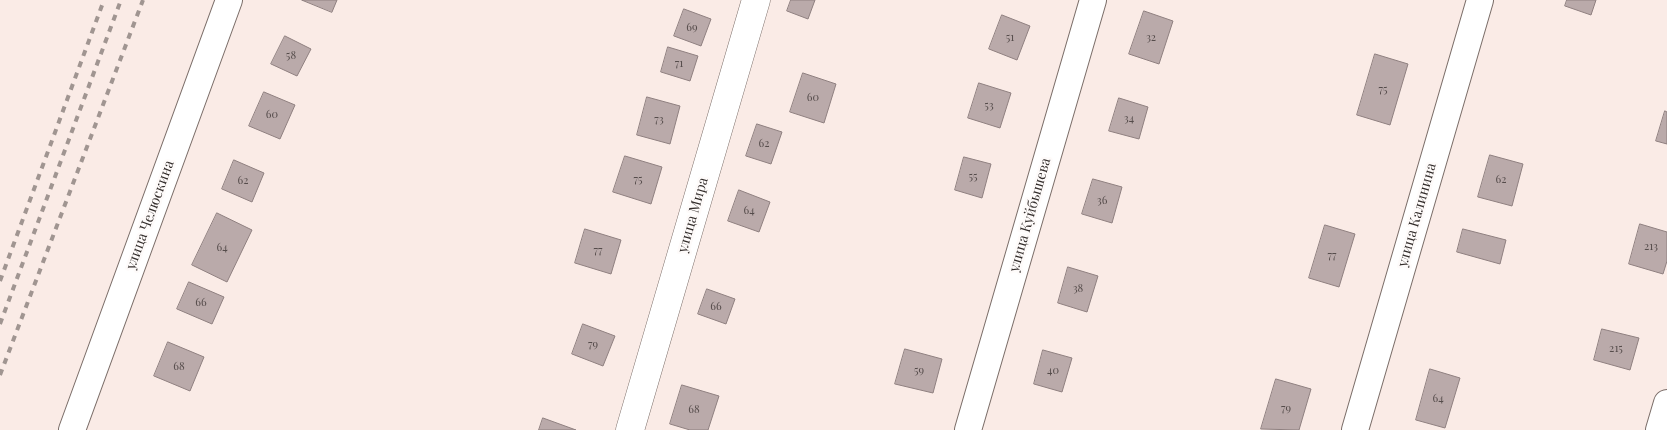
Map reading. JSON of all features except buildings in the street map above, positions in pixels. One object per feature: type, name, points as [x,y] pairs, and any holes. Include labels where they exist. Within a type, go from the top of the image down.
[{"type":"street","name":"улица Челюскина","points":[[72,430],[229,0]]},
{"type":"street","name":"улица Мира","points":[[630,430],[756,0]]},
{"type":"street","name":"улица Куйбышева","points":[[968,430],[1093,0]]},
{"type":"street","name":"улица Калинина","points":[[1355,430],[1480,0]]},
{"type":"street","points":[[1659,430],[1667,403]]},
{"type":"railway","points":[[0,281],[104,0]]},
{"type":"railway","points":[[0,324],[121,0]]},
{"type":"railway","points":[[0,375],[143,0]]}]
